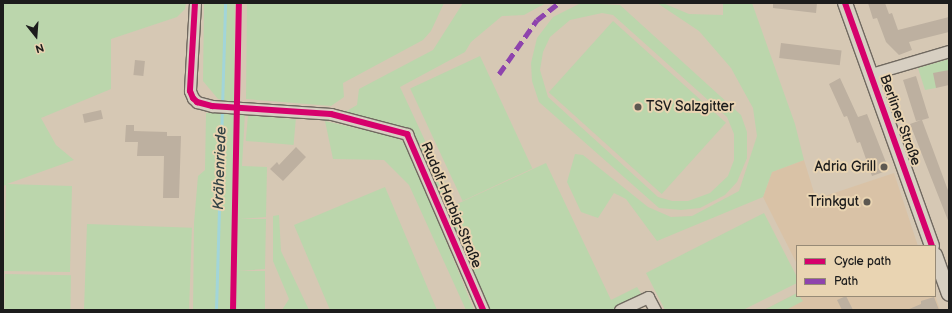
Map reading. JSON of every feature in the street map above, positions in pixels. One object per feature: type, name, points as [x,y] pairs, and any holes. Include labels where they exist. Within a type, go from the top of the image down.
[{"type":"street","name":"Rudolf-Harbig-Straße","points":[[195,3],[190,91],[197,102],[212,106],[331,114],[407,134],[482,310]]},
{"type":"street","name":"Berliner Straße","points":[[845,3],[932,245]]},
{"type":"street","points":[[871,74],[949,51]]},
{"type":"street","points":[[936,258],[949,294]]},
{"type":"street","points":[[620,310],[648,297],[655,310]]},
{"type":"shaded area","points":[[804,160],[816,199],[894,173],[918,245],[796,245],[796,262],[763,197],[772,172]]},
{"type":"shaded area","points":[[796,294],[796,297],[936,297],[940,310],[764,310]]},
{"type":"green space","points":[[3,3],[186,3],[185,9],[177,17],[111,39],[111,89],[41,118],[56,145],[74,160],[7,184],[72,186],[70,272],[4,271],[6,185],[3,186]]},
{"type":"green space","points":[[204,3],[235,3],[234,102],[218,99],[203,81]]},
{"type":"green space","points":[[247,3],[444,3],[431,31],[423,40],[343,83],[344,97],[331,106],[246,99]]},
{"type":"green space","points":[[463,3],[546,3],[524,15],[502,16],[471,42],[465,52],[400,87],[455,205],[546,163],[611,300],[637,287],[642,295],[612,310],[489,310],[414,135],[404,127],[345,112],[357,105],[359,89],[433,50]]},
{"type":"green space","points":[[581,3],[620,5],[741,115],[747,132],[747,158],[737,182],[725,195],[700,208],[681,210],[659,208],[539,102],[532,81],[531,63],[537,38],[553,17]],"holes":[[[602,13],[613,15],[727,117],[734,134],[734,160],[728,176],[710,193],[688,201],[672,201],[658,197],[548,97],[540,70],[543,52],[550,37],[570,20]]]},
{"type":"green space","points":[[657,3],[663,3],[689,14],[723,15],[723,3],[752,3],[795,124],[804,160],[772,172],[763,197],[657,241],[626,199],[614,193],[598,218],[581,212],[567,182],[575,154],[583,155],[648,207],[671,217],[692,216],[739,191],[757,136],[753,108],[731,68],[699,31]]},
{"type":"green space","name":"TSV Salzgitter","points":[[613,21],[726,123],[662,194],[549,92]]},
{"type":"green space","points":[[480,56],[532,168],[463,201],[410,89]]},
{"type":"green space","points":[[949,59],[949,70],[936,88],[925,90],[918,68]]},
{"type":"green space","points":[[206,113],[245,113],[242,166],[267,167],[266,217],[240,219],[266,219],[265,269],[238,271],[265,271],[265,310],[193,310],[194,223],[198,176],[205,170]]},
{"type":"green space","points":[[248,115],[296,119],[294,145],[246,141]]},
{"type":"green space","points":[[325,121],[395,137],[407,144],[474,310],[466,310],[409,185],[384,160],[333,159]]},
{"type":"green space","points":[[385,187],[437,310],[330,310],[294,225]]},
{"type":"green space","points":[[764,213],[796,275],[796,284],[743,310],[665,310],[646,273]]},
{"type":"green space","points":[[279,215],[281,251],[309,310],[282,310],[289,299],[273,261],[273,216]]},
{"type":"green space","points":[[87,224],[192,228],[189,310],[84,310]]},
{"type":"green space","points":[[5,274],[71,275],[70,310],[4,310]]},
{"type":"green space","points":[[796,294],[796,297],[800,297],[803,301],[786,310],[764,310]]},
{"type":"building","points":[[773,3],[817,3],[816,13],[773,8]]},
{"type":"building","points":[[868,3],[885,3],[889,14],[892,13],[898,30],[949,17],[949,32],[909,42],[912,50],[899,55],[886,42],[877,18],[873,19]]},
{"type":"building","points":[[781,43],[842,50],[840,65],[779,58]]},
{"type":"building","points":[[135,60],[145,61],[143,76],[133,75]]},
{"type":"building","points":[[949,70],[949,85],[936,88],[933,73]]},
{"type":"building","points":[[916,76],[929,118],[922,120],[949,193],[949,223],[910,124],[921,120],[916,121],[903,80]]},
{"type":"building","points":[[840,78],[858,117],[867,114],[889,170],[872,176],[860,142],[857,143],[847,116],[844,117],[829,84]]},
{"type":"building","points":[[101,110],[103,119],[85,123],[82,114]]},
{"type":"building","points":[[126,125],[134,125],[134,131],[167,132],[167,136],[181,136],[179,198],[163,198],[164,156],[137,156],[138,142],[125,142]]},
{"type":"building","points":[[296,147],[306,157],[283,181],[270,169],[277,162],[279,165]]},
{"type":"building","points":[[846,297],[853,310],[842,310],[837,300]]},
{"type":"building","points":[[934,297],[939,310],[907,310],[921,304],[921,301]]},
{"type":"waterway","name":"Krähenriede","points":[[216,310],[225,3]]},
{"type":"marked path","points":[[499,74],[537,20],[559,3]]},
{"type":"cycle path","points":[[195,3],[190,91],[193,98],[197,102],[212,106],[331,114],[407,134],[483,310]]},
{"type":"cycle path","points":[[233,310],[239,3]]},
{"type":"cycle path","points":[[845,3],[932,245]]},
{"type":"place","name":"TSV Salzgitter","points":[[638,107]]},
{"type":"place","name":"Adria Grill","points":[[884,167]]},
{"type":"place","name":"Trinkgut","points":[[867,202]]}]
